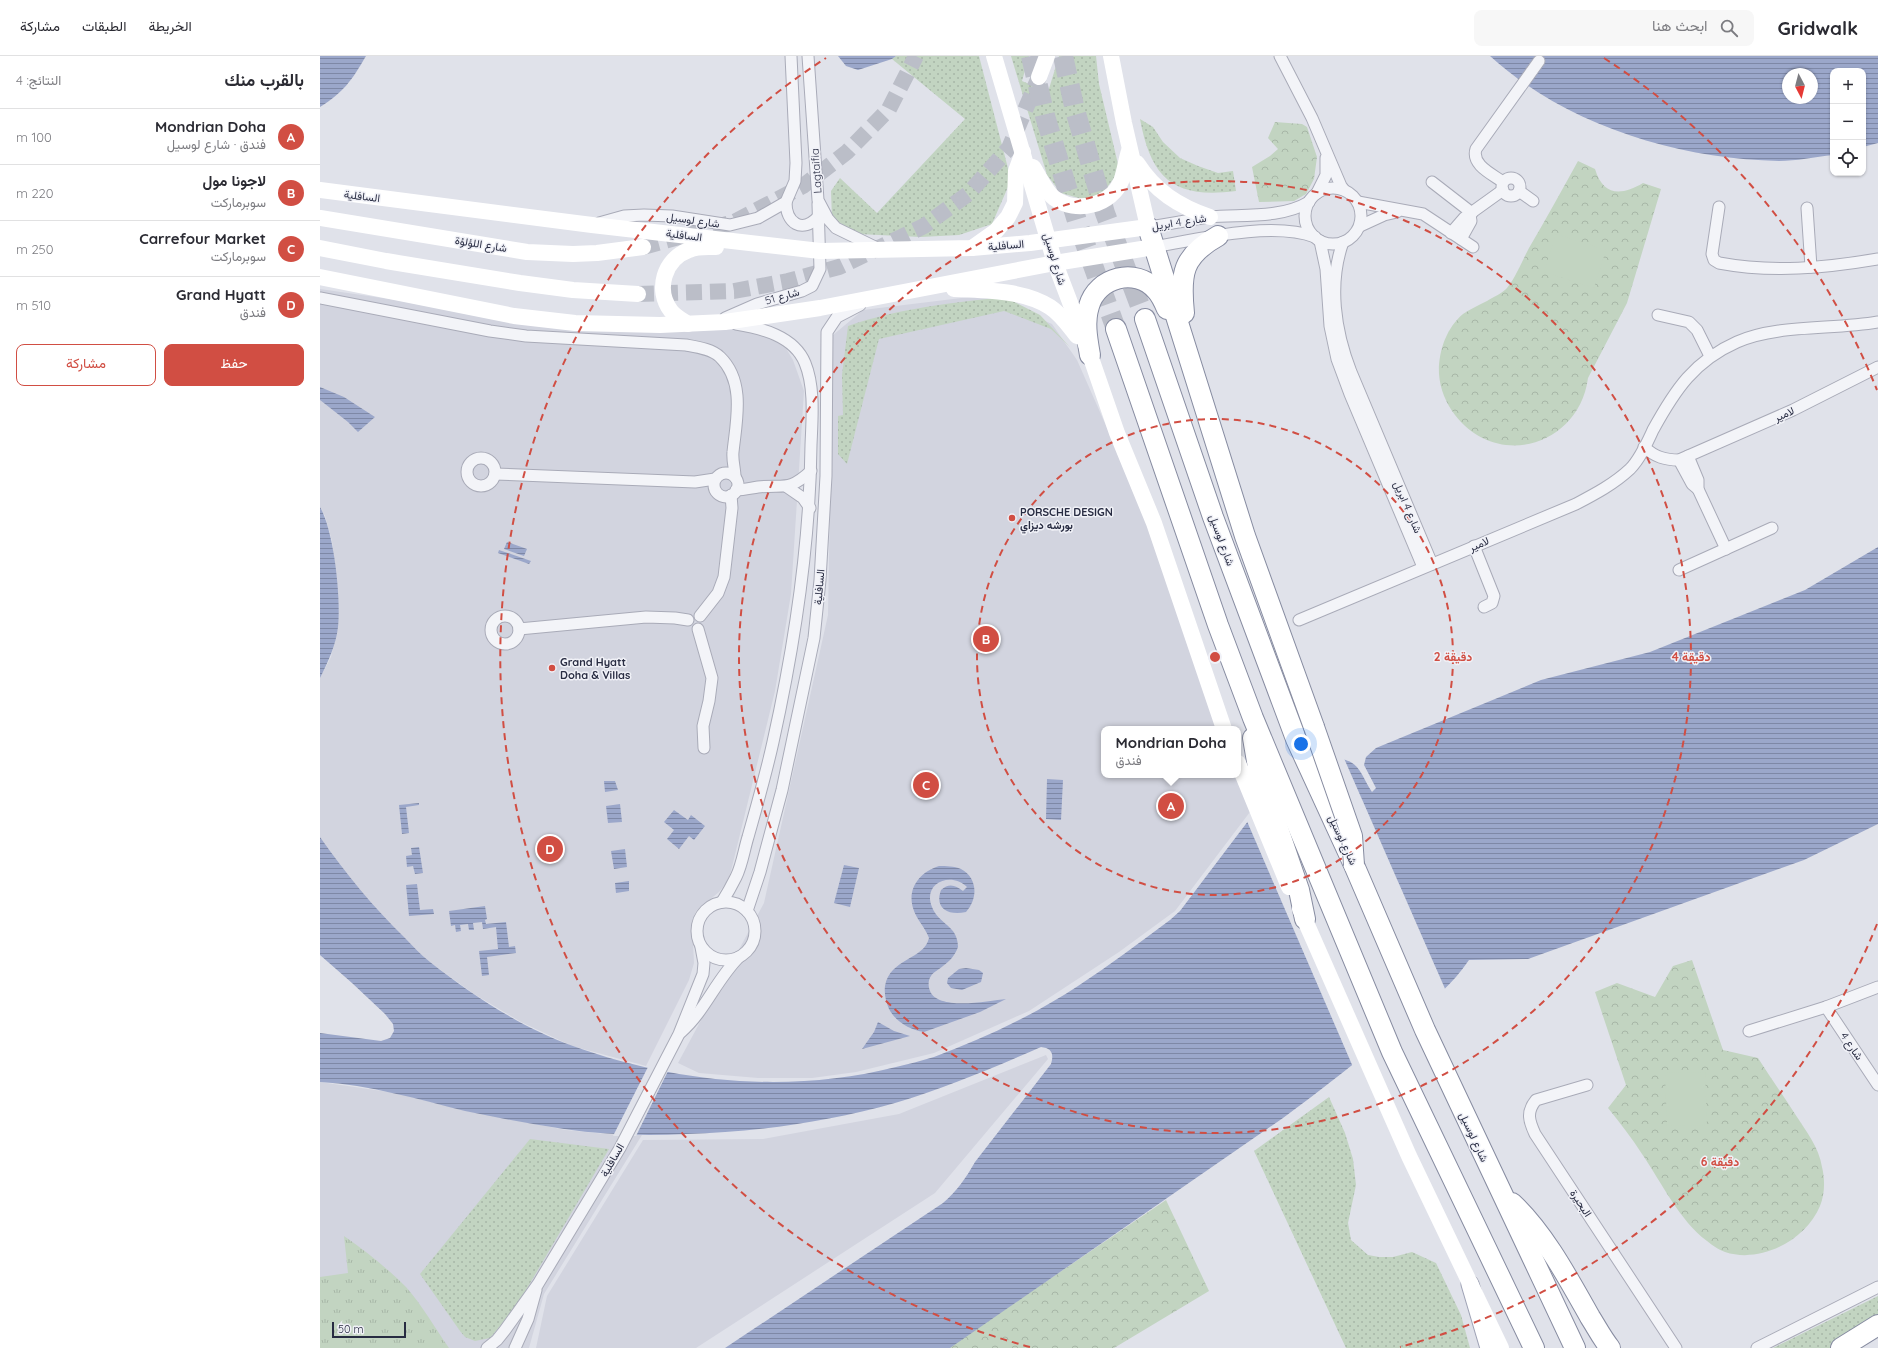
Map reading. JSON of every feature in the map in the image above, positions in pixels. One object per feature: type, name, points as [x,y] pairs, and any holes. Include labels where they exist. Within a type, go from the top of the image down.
[{"type":"highway","points":[[1148,227],[1245,536],[1352,836],[1354,865]]},
{"type":"highway","points":[[1188,358],[1182,294],[1184,272],[1188,262],[1196,250],[1218,236]]},
{"type":"highway","points":[[1090,355],[1086,330],[1089,304],[1095,293],[1104,284],[1114,279],[1126,277],[1147,283],[1156,290],[1163,300],[1188,358]]},
{"type":"highway","name":"شارع لوسيل","points":[[1144,319],[1213,517],[1296,739],[1354,865],[1425,1030],[1499,1190],[1575,1348]]},
{"type":"highway","points":[[1116,329],[1218,625],[1253,718],[1258,772],[1299,890],[1305,919]]},
{"type":"highway","points":[[1258,772],[1534,1348]]},
{"type":"highway","points":[[1499,1190],[1524,1214],[1539,1232],[1601,1337],[1610,1348]]},
{"type":"highway","points":[[1841,1348],[1878,1325]]},
{"type":"highway","points":[[1868,1348],[1878,1342]]},
{"type":"main road","points":[[1470,1284],[1489,1348]]},
{"type":"street","points":[[791,56],[796,163],[795,181],[786,202],[787,216],[792,222],[799,225],[806,225],[813,222],[818,217]]},
{"type":"street","name":"Lagtaifia","points":[[808,56],[818,200],[828,219],[836,228],[882,251]]},
{"type":"street","name":"شارع لوسيل","points":[[994,56],[1055,263],[1090,355],[1117,433],[1154,523],[1223,726]]},
{"type":"street","points":[[1039,76],[1047,56]]},
{"type":"street","points":[[1111,56],[1148,227]]},
{"type":"street","points":[[1280,56],[1304,101],[1341,186],[1358,202],[1362,218],[1360,226],[1353,236],[1343,242],[1331,244],[1318,239],[1309,229],[1305,218],[1309,202],[1317,193],[1326,174],[1327,161],[1324,148]]},
{"type":"street","points":[[1533,201],[1519,191],[1511,195],[1477,162],[1475,156],[1476,149],[1539,61]]},
{"type":"street","points":[[1023,152],[1053,197],[1064,202],[1087,206],[1101,202],[1122,180],[1130,147]]},
{"type":"street","points":[[1130,147],[1142,172],[1156,188],[1182,206],[1210,217]]},
{"type":"street","points":[[972,248],[996,231],[1008,217],[1014,203],[1016,171],[1023,152]]},
{"type":"street","points":[[1432,182],[1471,214]]},
{"type":"street","points":[[1456,236],[1471,221],[1471,214],[1503,186]]},
{"type":"street","points":[[1317,193],[1330,188],[1344,190]]},
{"type":"street","name":"السافلية","points":[[320,190],[592,225],[820,252],[972,248],[1049,241]]},
{"type":"street","name":"شارع 51","points":[[720,322],[757,304],[802,291],[812,286],[820,269],[818,200]]},
{"type":"street","name":"شارع لوسيل","points":[[592,225],[624,216],[644,215],[672,216],[730,224],[758,218],[786,202]]},
{"type":"street","name":"شارع 4 ابريل","points":[[1049,241],[1210,217],[1279,212],[1294,209],[1309,202]]},
{"type":"street","points":[[1358,202],[1422,214],[1473,247]]},
{"type":"street","points":[[1719,207],[1712,254],[1716,262],[1732,266],[1775,269],[1811,267],[1878,259]]},
{"type":"street","points":[[1807,208],[1811,267]]},
{"type":"street","points":[[1279,212],[1281,231]]},
{"type":"street","points":[[1360,226],[1388,214],[1410,212]]},
{"type":"street","name":"شارع اللؤلؤة","points":[[320,218],[527,252],[573,254],[643,247]]},
{"type":"street","name":"شارع 4 ابريل","points":[[1055,263],[1218,236],[1281,231],[1299,232],[1318,239],[1325,264],[1332,314],[1346,358],[1380,453],[1428,566]]},
{"type":"street","name":"شارع 4 ابريل","points":[[1332,314],[1335,274],[1343,242]]},
{"type":"street","points":[[688,324],[679,319],[671,311],[663,292],[665,276],[672,261],[680,254],[690,249],[700,247],[766,246]]},
{"type":"street","points":[[320,248],[386,261],[573,290],[638,294]]},
{"type":"street","points":[[320,258],[358,262],[386,261]]},
{"type":"street","name":"السافلية","points":[[320,277],[384,289],[481,311],[529,318],[624,325],[688,324],[720,322],[820,308],[1055,263]]},
{"type":"street","points":[[929,288],[1005,291],[1037,301],[1050,307],[1066,322],[1090,355]]},
{"type":"street","name":"السافلية","points":[[747,911],[760,872],[782,790],[814,638],[820,580],[827,446],[827,332],[837,317],[850,309],[891,294]]},
{"type":"street","points":[[320,298],[490,331],[526,336],[686,345],[704,349],[720,357],[732,373],[736,386],[738,420],[727,485],[725,510],[730,520],[730,536],[724,577],[718,593],[700,616]]},
{"type":"street","points":[[1658,315],[1689,322],[1697,330],[1710,356]]},
{"type":"street","name":"السافلية","points":[[720,322],[759,328],[775,334],[791,345],[805,362],[809,377],[812,412],[810,508],[804,567],[788,668],[762,790],[736,876],[722,902]]},
{"type":"street","name":"لامير","points":[[1299,620],[1576,504],[1600,491],[1631,468],[1680,385],[1710,356],[1738,341],[1763,334],[1853,326],[1878,322]]},
{"type":"street","name":"لامير","points":[[1684,458],[1793,410],[1878,367]]},
{"type":"street","points":[[1644,447],[1657,456],[1672,460],[1684,458],[1692,484],[1698,488],[1726,549]]},
{"type":"street","points":[[495,474],[694,482],[704,488],[727,485],[787,487],[800,480],[811,471]]},
{"type":"street","points":[[787,487],[803,498],[810,508]]},
{"type":"street","points":[[1679,570],[1772,528]]},
{"type":"street","points":[[1474,546],[1494,596],[1492,603],[1484,607]]},
{"type":"street","points":[[688,620],[692,616],[700,616]]},
{"type":"street","points":[[698,629],[702,624],[700,616]]},
{"type":"street","points":[[519,629],[646,617],[688,620]]},
{"type":"street","points":[[688,620],[690,627],[698,629]]},
{"type":"street","points":[[698,629],[712,678],[709,701],[703,726],[704,748]]},
{"type":"street","points":[[788,668],[807,672]]},
{"type":"street","points":[[1241,764],[1258,772]]},
{"type":"street","points":[[722,902],[736,903],[747,911],[754,923],[754,939],[750,946],[739,956],[723,960],[711,955],[701,947],[697,933],[699,919],[708,907],[722,902]]},
{"type":"street","points":[[1305,919],[1415,1169],[1501,1348]]},
{"type":"street","name":"السافلية","points":[[487,1348],[497,1340],[505,1330],[538,1284],[620,1148],[679,1034],[703,974],[704,963],[701,947]]},
{"type":"street","name":"السافلية","points":[[679,1034],[692,1023],[728,968],[739,956]]},
{"type":"street","points":[[1749,1031],[1826,1007],[1878,987]]},
{"type":"street","name":"شارع 4","points":[[1826,1007],[1878,1085]]},
{"type":"street","name":"البحيرة","points":[[1587,1085],[1536,1100],[1531,1107],[1529,1122],[1535,1134],[1676,1348]]},
{"type":"street","name":"السافلية","points":[[515,1348],[528,1319],[538,1284]]},
{"type":"street","points":[[1757,1348],[1878,1287]]},
{"type":"shaded area","name":"Grand Hyatt Doha & Villas","points":[[320,289],[452,308],[728,329],[772,338],[784,345],[793,360],[804,391],[791,594],[775,691],[731,871],[727,882],[719,892],[696,911],[692,922],[694,963],[689,980],[646,1066],[572,1046],[521,1022],[474,994],[428,961],[382,916],[345,874],[320,837],[320,678],[331,657],[338,626],[337,591],[332,541],[325,516],[320,507]]},
{"type":"shaded area","points":[[986,295],[1052,324],[1077,360],[1141,505],[1223,726],[1101,726],[1101,778],[1239,778],[1253,808],[1175,911],[1119,952],[1029,1011],[934,1053],[856,1072],[812,1078],[758,1078],[699,1073],[678,1063],[764,903],[828,615],[833,335],[863,310]]},
{"type":"shaded area","points":[[1046,1055],[1048,1059],[935,1193],[696,1348],[536,1348],[547,1296],[643,1140],[763,1139],[899,1114]]},
{"type":"shaded area","points":[[320,1082],[396,1093],[467,1111],[566,1130],[606,1134],[642,1135],[544,1294],[529,1348],[320,1348]]},
{"type":"green space","points":[[896,56],[979,56],[1011,180],[992,224],[959,235],[921,237],[858,234],[832,218],[831,191],[840,178],[877,213],[965,119],[892,59]]},
{"type":"green space","points":[[1011,56],[1029,56],[1022,81],[1048,92],[1059,56],[1096,56],[1099,84],[1118,164],[1114,178],[1105,190],[1093,197],[1082,199],[1061,193],[1047,175]]},
{"type":"green space","points":[[1140,119],[1153,127],[1163,142],[1180,158],[1218,173],[1233,171],[1236,191],[1215,193],[1196,192],[1181,188],[1169,180],[1159,170],[1151,157]]},
{"type":"green space","points":[[1275,122],[1302,124],[1307,127],[1317,157],[1314,179],[1306,194],[1294,201],[1259,202],[1252,167],[1270,156],[1278,149],[1268,138]]},
{"type":"green space","points":[[1578,161],[1595,169],[1598,178],[1608,189],[1614,191],[1627,190],[1643,183],[1661,189],[1627,303],[1588,378],[1581,401],[1569,420],[1553,434],[1534,443],[1513,445],[1492,442],[1472,432],[1455,415],[1444,396],[1439,374],[1439,366],[1444,341],[1452,326],[1463,314],[1505,290],[1510,284]]},
{"type":"green space","points":[[1556,234],[1606,250],[1594,288],[1544,272]]},
{"type":"green space","points":[[1005,297],[1040,315],[1070,347],[1051,329],[1004,311],[879,339],[847,464],[838,454],[838,416],[843,415],[842,375],[848,326],[906,310]]},
{"type":"green space","points":[[1692,960],[1723,1050],[1758,1058],[1808,1133],[1820,1160],[1824,1176],[1824,1192],[1820,1206],[1804,1229],[1793,1239],[1767,1252],[1753,1255],[1739,1255],[1725,1252],[1713,1246],[1697,1232],[1679,1212],[1634,1142],[1608,1108],[1626,1085],[1595,992],[1617,983],[1655,997],[1673,966]]},
{"type":"green space","points":[[1705,1072],[1707,1125],[1667,1126],[1665,1073]]},
{"type":"green space","points":[[1329,1097],[1345,1133],[1353,1159],[1356,1185],[1348,1223],[1351,1240],[1368,1255],[1393,1257],[1412,1252],[1436,1263],[1461,1315],[1470,1348],[1346,1348],[1254,1151]]},
{"type":"green space","points":[[530,1139],[609,1149],[516,1307],[490,1338],[475,1341],[465,1337],[460,1331],[420,1274]]},
{"type":"green space","points":[[1166,1200],[1209,1291],[1114,1348],[948,1348]]},
{"type":"green space","points":[[344,1236],[376,1260],[406,1287],[423,1309],[449,1348],[320,1348],[320,1277],[348,1273]]},
{"type":"green space","points":[[1878,1296],[1878,1319],[1831,1348],[1773,1348]]},
{"type":"water","points":[[320,56],[366,56],[347,85],[320,107]]},
{"type":"water","points":[[838,56],[896,56],[892,59],[858,70],[846,66]]},
{"type":"water","points":[[1490,56],[1878,56],[1878,143],[1866,146],[1866,68],[1830,68],[1830,155],[1799,160],[1779,161],[1740,159],[1663,145],[1625,134],[1588,119],[1553,101],[1520,80]]},
{"type":"water","points":[[320,387],[344,397],[375,417],[358,432],[348,422],[320,400]]},
{"type":"water","points":[[320,507],[325,518],[333,548],[339,615],[334,647],[320,678]]},
{"type":"water","points":[[507,542],[527,549],[524,556],[504,549]]},
{"type":"water","points":[[1878,547],[1878,824],[1804,860],[1528,959],[1469,960],[1453,980],[1435,998],[1326,1086],[1283,1118],[950,1348],[725,1348],[943,1203],[953,1194],[975,1162],[1051,1064],[1052,1054],[1048,1049],[1041,1047],[987,1070],[914,1097],[844,1116],[792,1125],[739,1131],[671,1135],[610,1134],[564,1129],[477,1114],[375,1089],[320,1082],[320,1033],[381,1041],[390,1038],[394,1031],[393,1024],[385,1014],[320,955],[320,837],[371,902],[427,959],[463,987],[498,1010],[554,1039],[612,1059],[652,1069],[692,1076],[774,1082],[815,1080],[856,1075],[896,1067],[934,1057],[952,1050],[1044,1007],[1078,986],[1170,920],[1180,911],[1264,800],[1332,758],[1341,759],[1354,764],[1358,768],[1372,792],[1376,788],[1364,765],[1366,757],[1376,748],[1541,680],[1650,652],[1805,590]]},
{"type":"water","points":[[499,550],[531,561],[529,564],[498,553]]},
{"type":"water","points":[[1047,779],[1063,780],[1061,820],[1046,819]]},
{"type":"water","points":[[604,781],[615,781],[618,790],[605,792]]},
{"type":"water","points":[[419,803],[419,805],[406,807],[409,833],[402,834],[399,805]]},
{"type":"water","points":[[620,804],[622,822],[608,823],[606,806]]},
{"type":"water","points":[[674,810],[688,820],[691,815],[705,826],[694,840],[689,836],[679,849],[667,839],[674,830],[664,822]]},
{"type":"water","points":[[419,847],[423,873],[415,874],[413,866],[407,867],[406,856],[412,855],[411,848]]},
{"type":"water","points":[[625,849],[627,867],[614,869],[611,851]]},
{"type":"water","points":[[844,865],[859,868],[850,907],[834,903]]},
{"type":"water","points":[[939,866],[956,867],[967,873],[973,883],[974,895],[973,901],[966,912],[954,913],[944,910],[941,906],[939,897],[941,890],[947,886],[952,886],[963,891],[967,887],[960,882],[946,880],[934,886],[931,892],[930,899],[932,907],[939,918],[952,929],[957,940],[958,947],[950,960],[929,979],[930,991],[935,997],[943,1001],[953,1003],[976,1003],[1006,999],[980,1012],[924,1032],[904,1025],[895,1018],[887,1004],[885,986],[888,977],[893,970],[921,951],[926,945],[929,938],[914,912],[912,894],[921,877],[926,872]]},
{"type":"water","points":[[629,881],[629,891],[616,893],[615,883]]},
{"type":"water","points":[[417,884],[420,910],[433,909],[434,914],[409,916],[406,885]]},
{"type":"water","points":[[485,906],[487,919],[485,920],[486,924],[506,922],[509,947],[515,946],[516,953],[487,957],[489,975],[482,976],[479,951],[498,949],[496,927],[483,929],[482,922],[473,923],[474,930],[469,930],[468,924],[460,925],[461,931],[456,932],[455,925],[451,926],[449,911]]},
{"type":"water","points":[[966,968],[979,970],[983,973],[981,982],[962,990],[951,988],[947,983],[948,978],[959,969]]},
{"type":"water","points":[[878,1022],[894,1031],[910,1036],[862,1049],[874,1032]]},
{"type":"pier","points":[[1332,756],[1343,756],[1446,991],[1353,1067],[1246,819],[1263,798],[1318,760]]},
{"type":"pier","points":[[649,1065],[669,1069],[636,1136],[613,1136]]},
{"type":"tunnel","points":[[643,247],[734,222],[803,186],[847,152],[889,109],[916,56]]},
{"type":"tunnel","points":[[1031,56],[1045,116],[1077,221],[1116,329]]},
{"type":"tunnel","points":[[1063,56],[1075,110],[1105,213],[1145,319]]},
{"type":"tunnel","points":[[638,294],[734,291],[788,281],[839,267],[924,226],[968,194],[1009,148],[1039,77]]},
{"type":"place","name":"PORSCHE DESIGN بورشه ديزاي","points":[[1012,518]]},
{"type":"place","name":"لاجونا مول","points":[[986,639]]},
{"type":"place","name":"Grand Hyatt Doha & Villas","points":[[552,668]]},
{"type":"place","name":"Carrefour Market","points":[[926,785]]},
{"type":"place","name":"Mondrian Doha","points":[[1171,806]]},
{"type":"place","name":"Grand Hyatt","points":[[550,849]]}]
